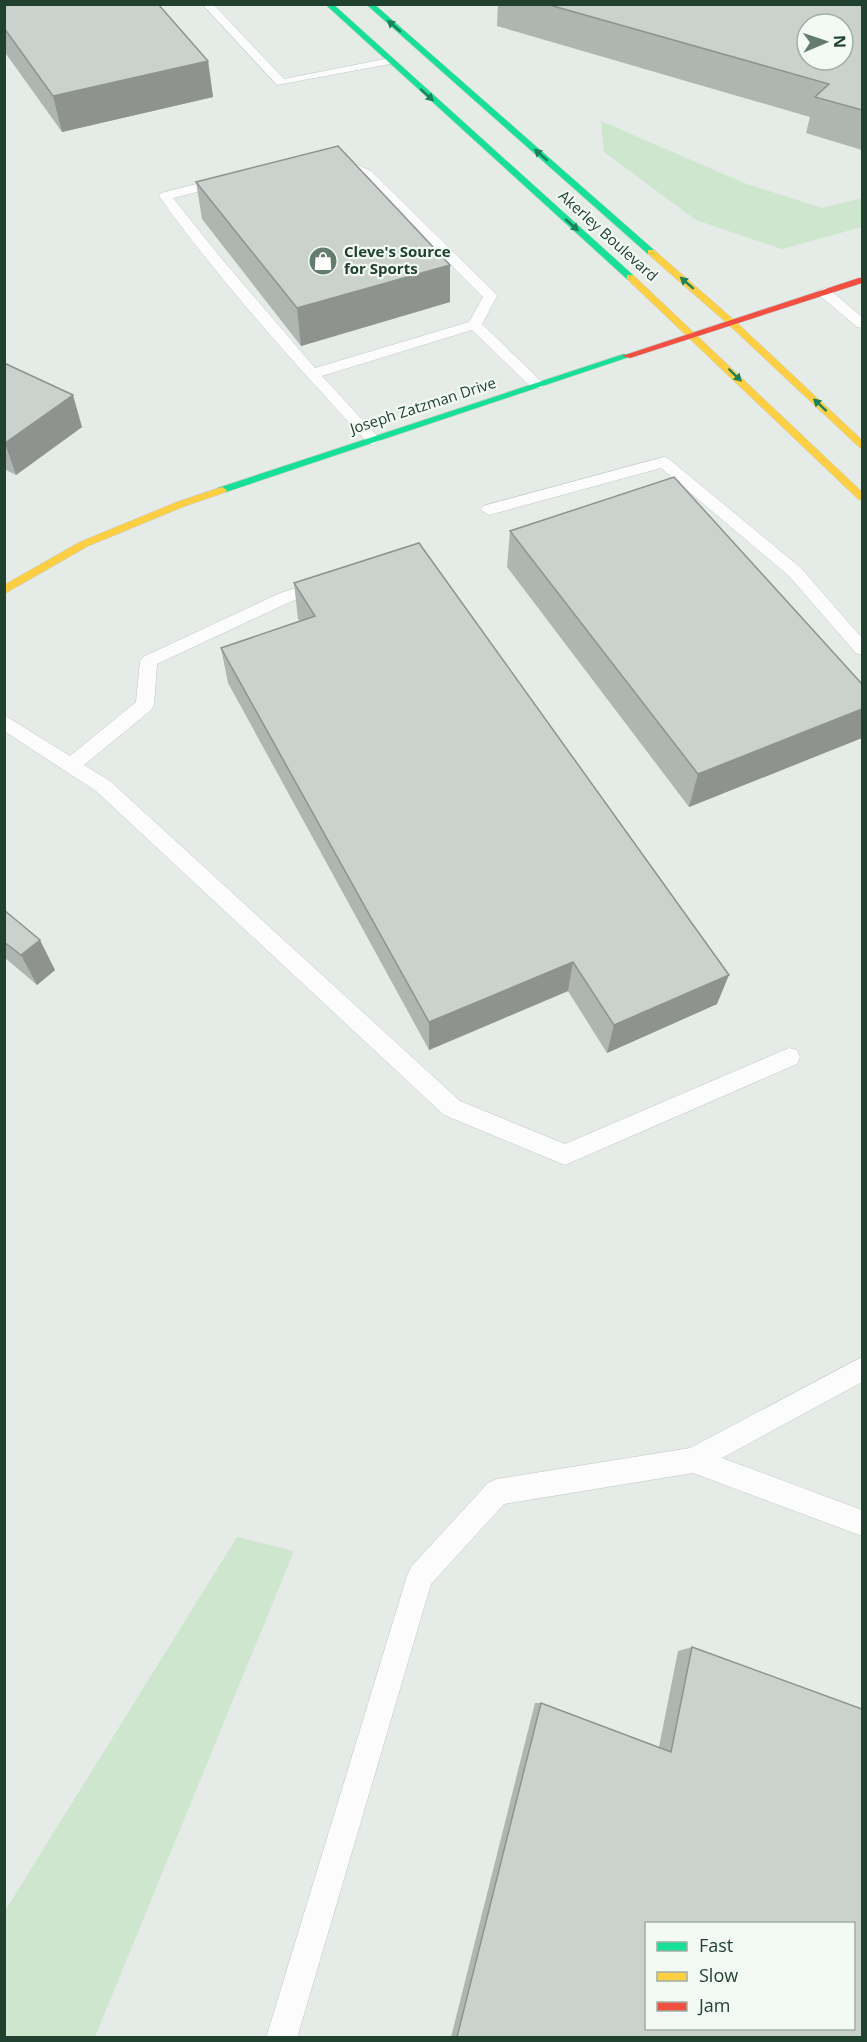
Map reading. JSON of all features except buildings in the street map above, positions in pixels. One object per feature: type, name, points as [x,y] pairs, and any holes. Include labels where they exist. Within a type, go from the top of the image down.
[{"type":"main road","name":"Akerley Boulevard","points":[[328,4],[692,334],[862,497]]},
{"type":"main road","name":"Akerley Boulevard","points":[[369,4],[731,322],[862,445]]},
{"type":"main road","name":"Joseph Zatzman Drive","points":[[4,590],[84,544],[180,504],[862,280]]},
{"type":"lane","points":[[207,4],[281,83],[390,61]]},
{"type":"lane","points":[[312,374],[476,325],[490,296],[367,174],[331,156]]},
{"type":"lane","points":[[243,177],[165,196],[216,261],[312,374],[373,440]]},
{"type":"lane","points":[[824,292],[862,324]]},
{"type":"lane","points":[[476,325],[537,385]]},
{"type":"lane","points":[[489,510],[664,462],[795,572],[862,649]]},
{"type":"lane","points":[[71,765],[145,705],[149,661],[284,598],[336,578]]},
{"type":"lane","points":[[4,722],[103,786],[452,1108],[565,1155],[789,1057]]},
{"type":"lane","points":[[281,2037],[420,1576],[497,1492],[693,1460],[862,1369]]},
{"type":"lane","points":[[693,1460],[862,1523]]},
{"type":"green space","points":[[601,121],[744,183],[822,208],[862,198],[862,227],[782,249],[696,220],[604,152]]},
{"type":"green space","points":[[237,1537],[294,1551],[95,2037],[5,2037],[5,1911]]},
{"type":"traffic: fast","points":[[328,4],[630,277]]},
{"type":"traffic: fast","points":[[369,4],[651,252]]},
{"type":"traffic: fast","points":[[222,490],[627,356]]},
{"type":"traffic: slow","points":[[651,252],[731,322],[862,445]]},
{"type":"traffic: slow","points":[[630,277],[862,497]]},
{"type":"traffic: slow","points":[[4,590],[84,544],[181,504],[222,490]]},
{"type":"traffic: jam","points":[[627,356],[862,280]]},
{"type":"place","name":"Cleve's Source for Sports","points":[[323,261]]}]
